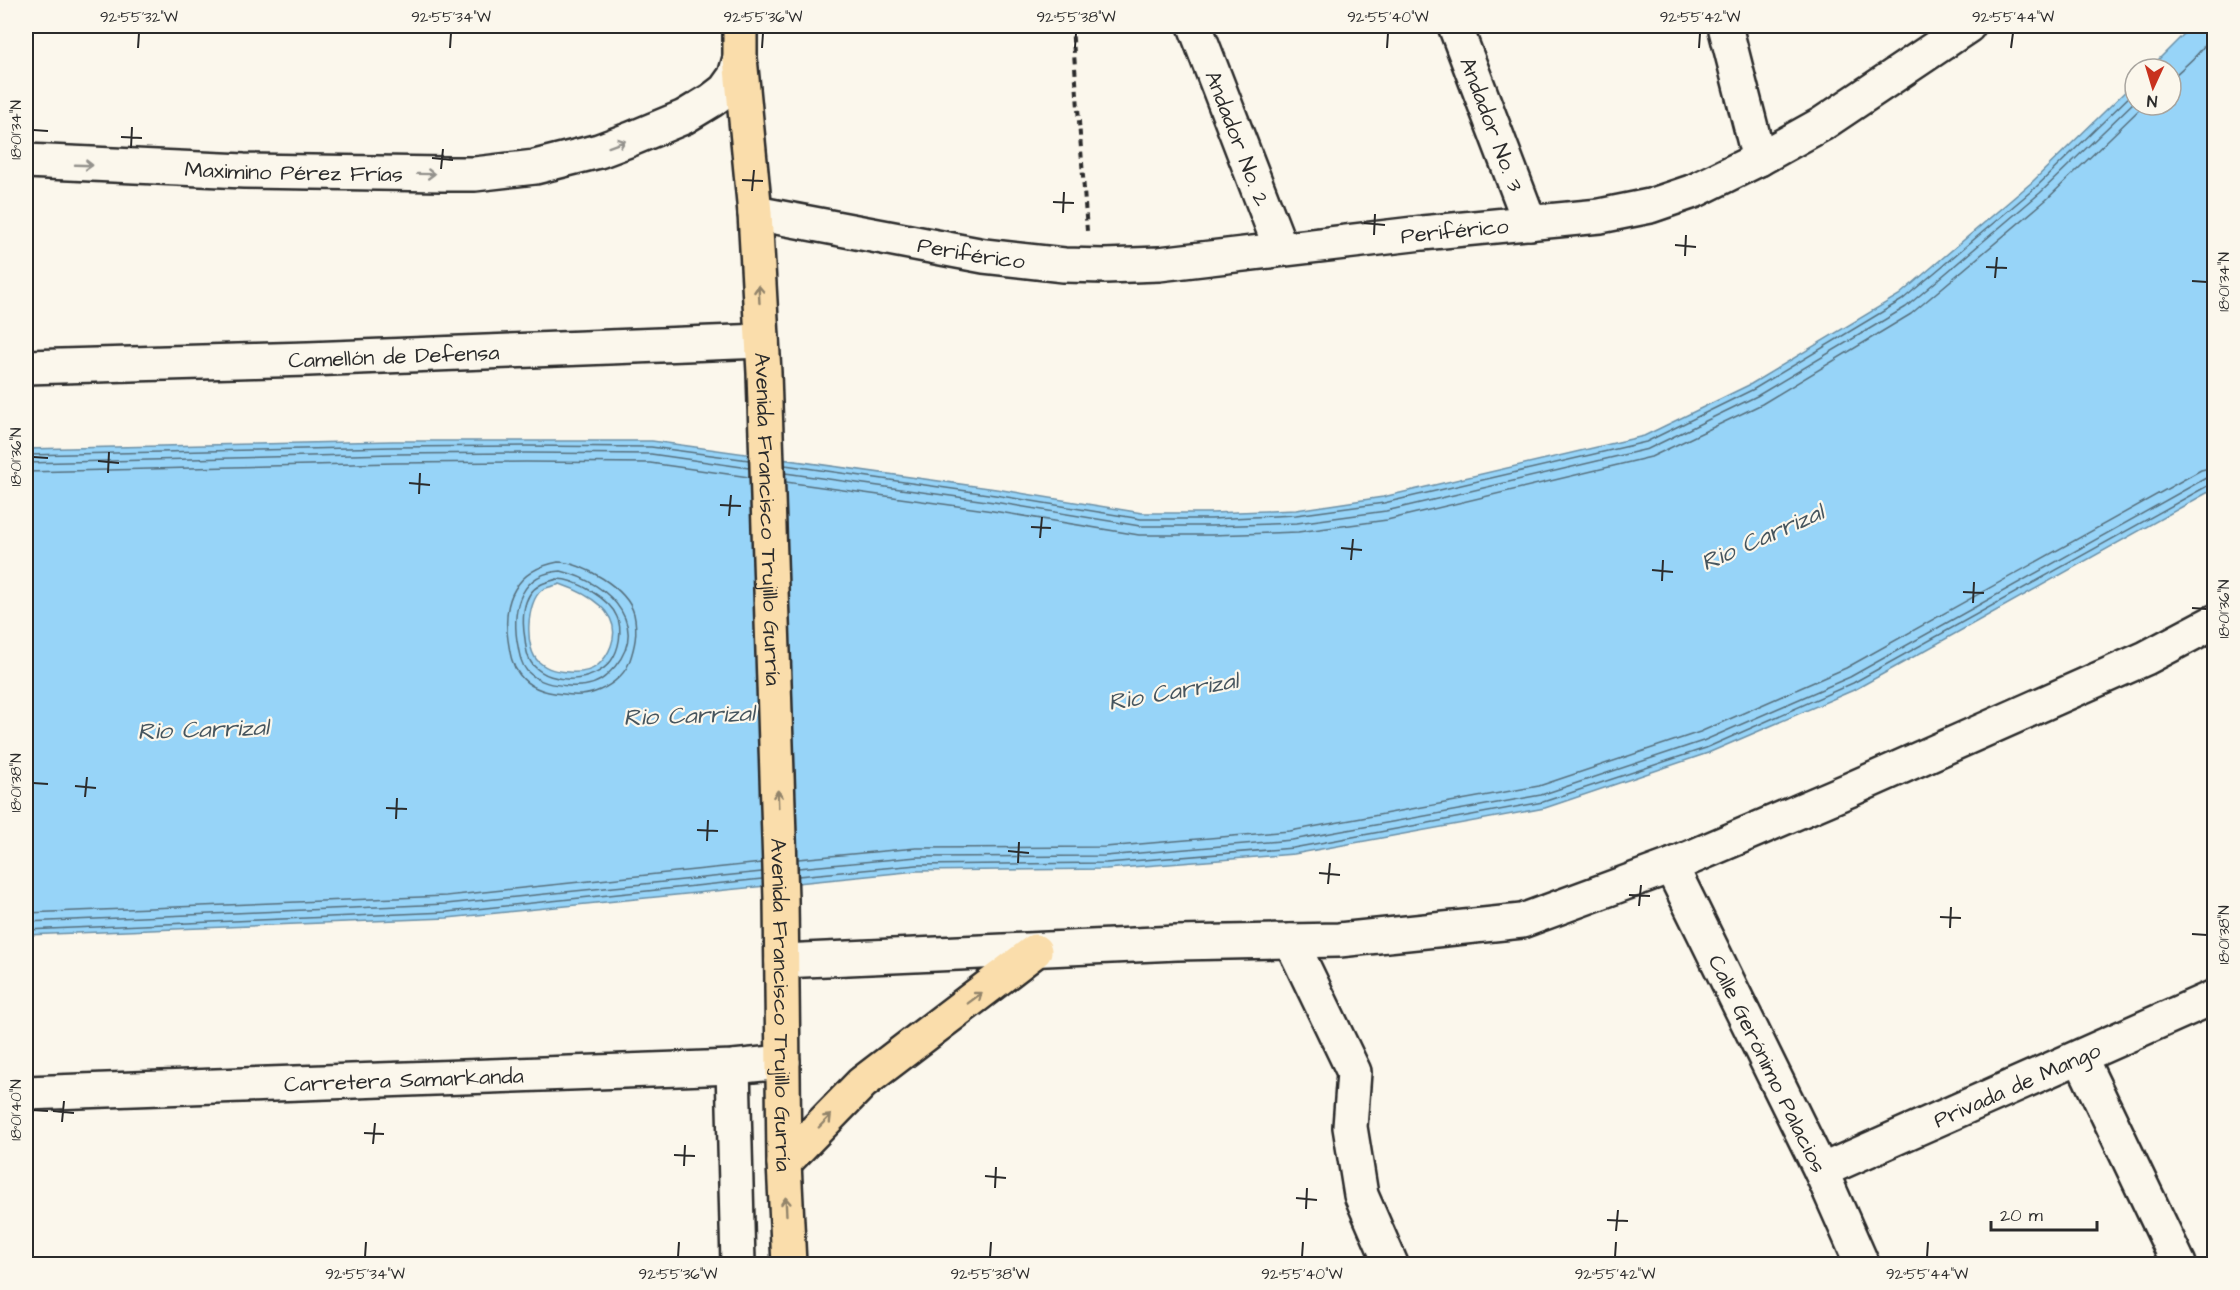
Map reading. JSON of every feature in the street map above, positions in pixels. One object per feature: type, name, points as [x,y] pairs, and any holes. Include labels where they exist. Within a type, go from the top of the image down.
[{"type":"main road","name":"Avenida Francisco Trujillo Gurría","points":[[740,26],[740,58],[755,213],[764,373],[781,899],[784,1163],[789,1264]]},
{"type":"main road","points":[[784,1163],[862,1083],[1035,951]]},
{"type":"street","name":"Andador No. 2","points":[[1195,26],[1281,249]]},
{"type":"street","name":"Andador No. 3","points":[[1455,26],[1530,223]]},
{"type":"street","points":[[1725,26],[1759,159]]},
{"type":"street","name":"Periférico","points":[[755,213],[984,256],[1090,266],[1159,264],[1600,216],[1650,206],[1694,191],[1759,159],[1822,124],[1968,26]]},
{"type":"street","name":"Maximino Pérez Frías","points":[[26,161],[244,171],[443,174],[485,173],[535,167],[599,151],[684,117],[725,90],[735,76],[740,58]]},
{"type":"street","name":"Camellón de Defensa","points":[[26,367],[308,359],[762,341]]},
{"type":"street","points":[[782,961],[1177,943],[1339,940],[1522,921],[1671,866],[1850,790],[2146,658],[2214,622]]},
{"type":"street","name":"Calle Gerónimo Palacios","points":[[1671,866],[1821,1172],[1862,1264]]},
{"type":"street","points":[[1291,941],[1354,1072],[1350,1127],[1361,1195],[1390,1264]]},
{"type":"street","name":"Privada de Mango","points":[[1821,1172],[2214,997]]},
{"type":"street","points":[[2080,1057],[2179,1264]]},
{"type":"street","name":"Carretera Samarkanda","points":[[26,1093],[733,1067],[783,1062]]},
{"type":"street","points":[[733,1067],[738,1264]]},
{"type":"path","points":[[1072,26],[1090,266]]},
{"type":"water","name":"Rio Carrizal","points":[[2192,26],[2214,26],[2214,489],[1856,689],[1708,753],[1545,808],[1294,854],[1106,869],[917,871],[447,918],[26,935],[26,449],[393,441],[652,441],[996,489],[1142,513],[1296,510],[1383,497],[1644,436],[1751,384],[1899,295],[2031,183],[2123,94],[2123,117],[2183,117],[2183,57],[2161,57]],"holes":[[[560,584],[581,593],[600,606],[612,623],[614,634],[610,649],[603,661],[591,669],[580,672],[556,671],[542,665],[534,656],[529,637],[533,604],[542,590]]]}]
